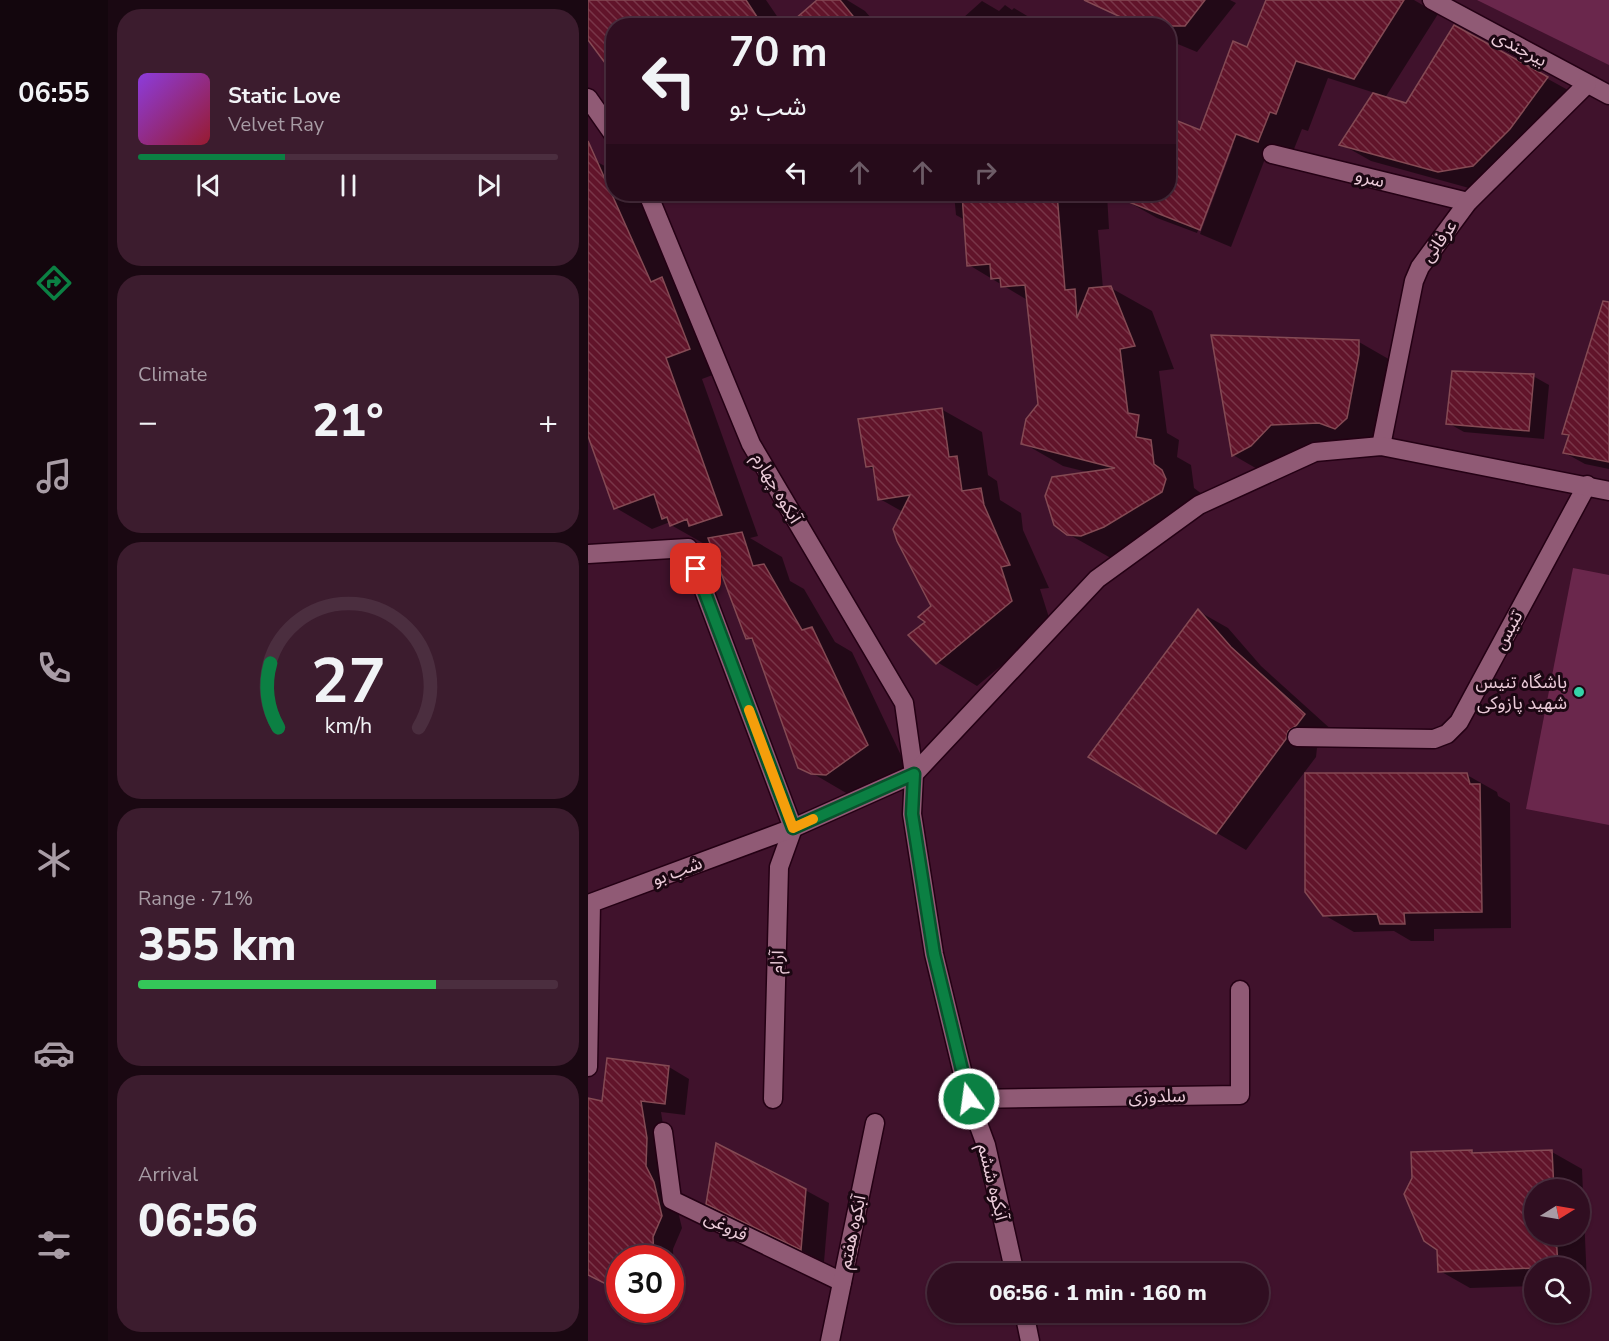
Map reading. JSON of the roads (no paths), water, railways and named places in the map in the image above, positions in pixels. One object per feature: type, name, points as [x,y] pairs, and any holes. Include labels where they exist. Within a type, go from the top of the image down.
[{"type":"street","name":"بیرجندی","points":[[1432,0],[1609,95]]},
{"type":"street","name":"عرفانی","points":[[1381,446],[1414,281],[1420,267],[1468,202],[1587,84]]},
{"type":"street","points":[[588,98],[606,124]]},
{"type":"street","name":"سرو","points":[[1272,154],[1468,202]]},
{"type":"street","name":"آبکوه چهارم","points":[[651,201],[751,444],[904,703],[914,774]]},
{"type":"street","points":[[914,774],[1097,579],[1199,505],[1315,452],[1381,446],[1609,491]]},
{"type":"street","name":"تنیس","points":[[1297,737],[1434,739],[1447,734],[1459,722],[1587,486]]},
{"type":"street","points":[[588,554],[688,548],[793,828]]},
{"type":"street","name":"شب بو","points":[[588,1067],[591,903],[793,828],[914,774]]},
{"type":"street","name":"آبکوه ششم","points":[[914,774],[912,814],[934,954],[969,1099],[986,1145],[1013,1263]]},
{"type":"street","name":"آرام","points":[[773,1099],[779,867],[793,828]]},
{"type":"street","name":"سلدوزی","points":[[969,1099],[1239,1095],[1240,990]]},
{"type":"street","name":"آبکوه هفتم","points":[[830,1341],[875,1123]]},
{"type":"street","name":"فروغی","points":[[663,1132],[672,1200],[842,1282]]},
{"type":"street","points":[[1026,1323],[1030,1341]]},
{"type":"place","name":"باشگاه تنیس شهید پازوکی","points":[[1579,692]]}]
